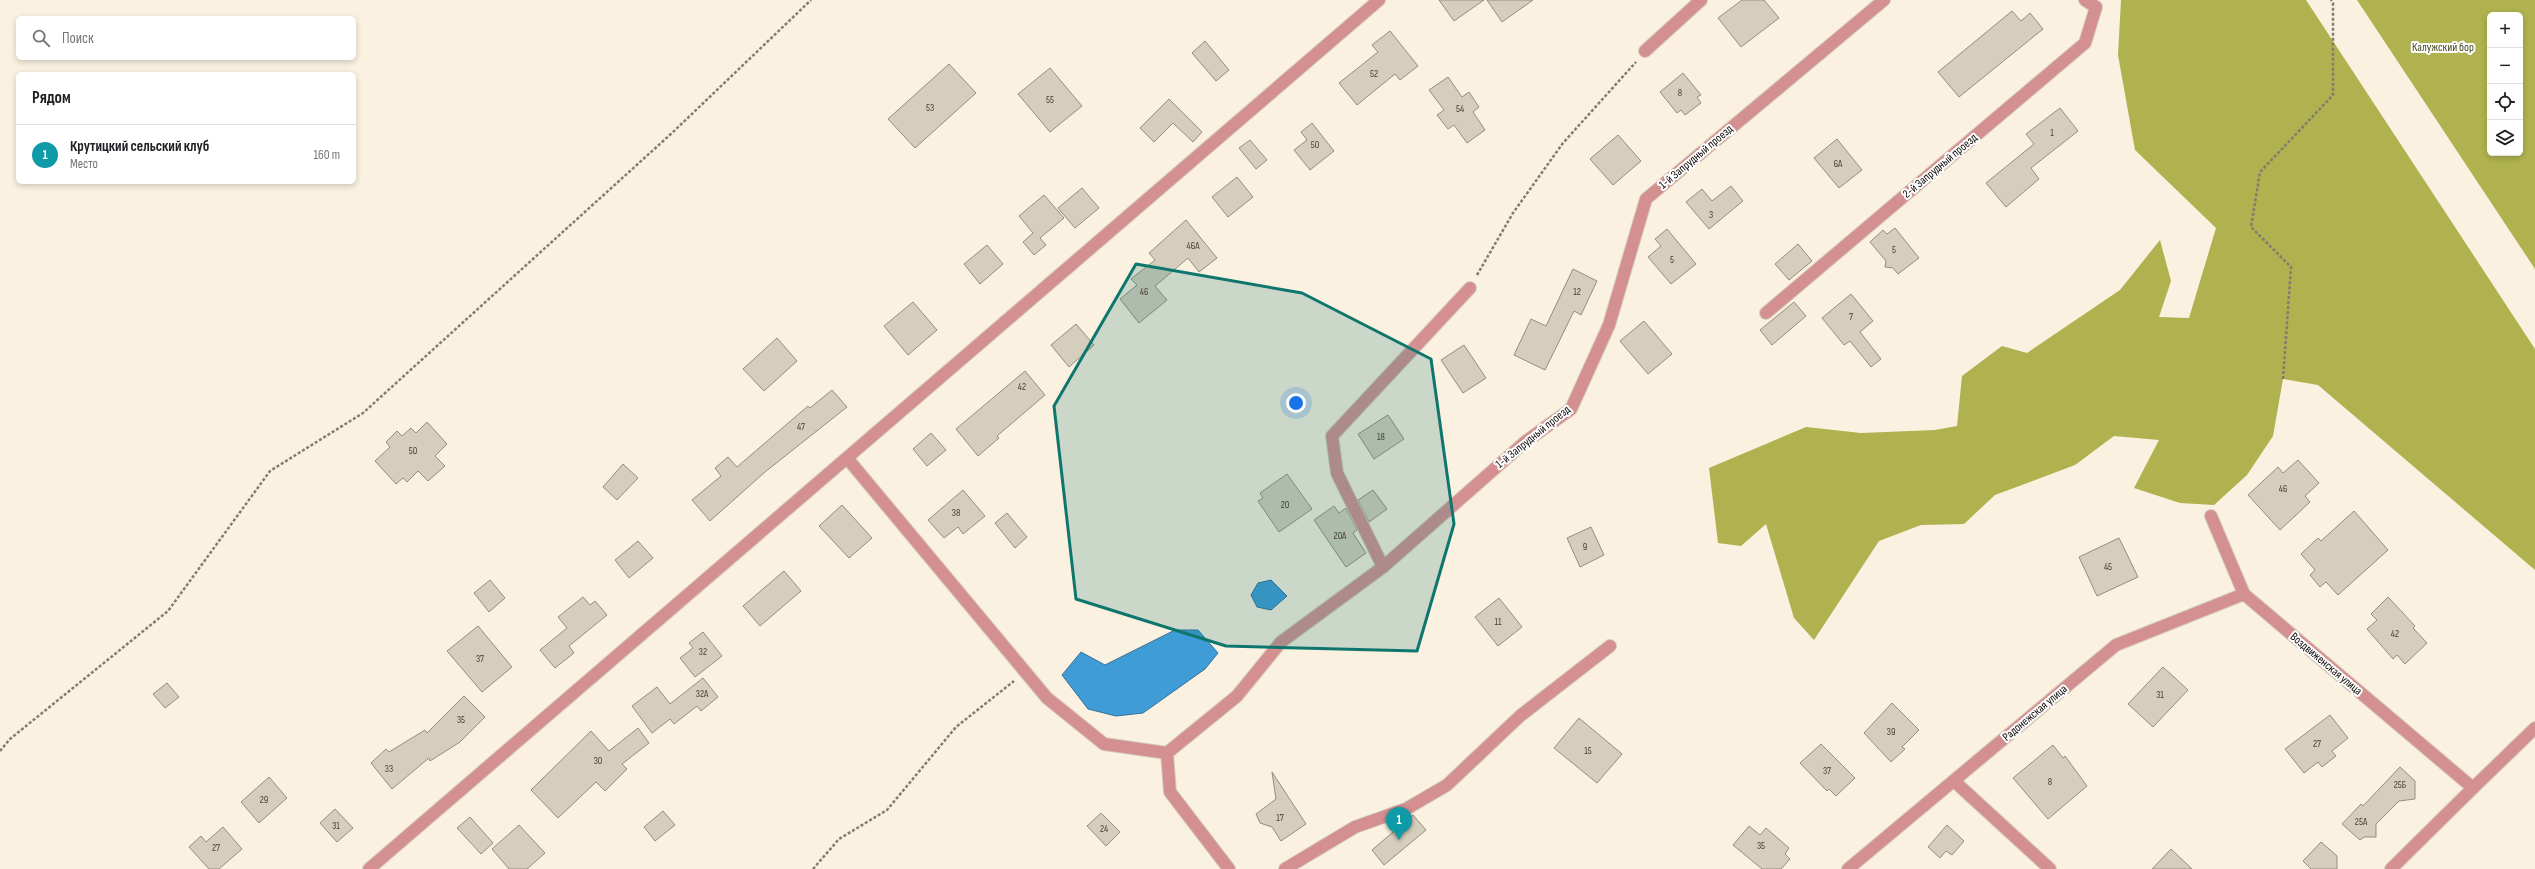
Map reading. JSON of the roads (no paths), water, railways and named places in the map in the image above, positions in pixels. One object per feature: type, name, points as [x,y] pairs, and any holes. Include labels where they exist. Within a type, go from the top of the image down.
[{"type":"street","points":[[369,869],[1379,0]]},
{"type":"street","points":[[1645,51],[1701,0]]},
{"type":"street","name":"1-й Запрудный проезд","points":[[1167,753],[1237,696],[1281,642],[1383,567],[1525,442],[1571,409],[1609,325],[1646,199],[1884,0]]},
{"type":"street","name":"2-й Запрудный проезд","points":[[1766,312],[2085,42],[2096,7],[2085,0]]},
{"type":"street","points":[[1383,567],[1337,473],[1332,436],[1470,288]]},
{"type":"street","points":[[847,458],[1047,698],[1104,744],[1167,753],[1170,792],[1229,869]]},
{"type":"street","name":"Воздвиженская улица","points":[[2211,516],[2244,594],[2473,788]]},
{"type":"street","name":"Радонежская улица","points":[[1848,869],[2116,645],[2244,594]]},
{"type":"street","points":[[1285,869],[1356,827],[1406,809],[1447,785],[1520,716],[1610,646]]},
{"type":"street","points":[[2391,869],[2535,728]]},
{"type":"street","points":[[1954,781],[2050,869]]},
{"type":"water","points":[[1271,580],[1287,596],[1271,610],[1257,607],[1251,595],[1258,583]]},
{"type":"water","points":[[1175,630],[1198,630],[1218,653],[1205,669],[1143,713],[1116,716],[1088,709],[1062,675],[1081,652],[1105,665]]},
{"type":"place","name":"Крутицкий сельский клуб","points":[[1399,840]]},
{"type":"park label","name":"Калужский бор","points":[[2443,47]]}]
